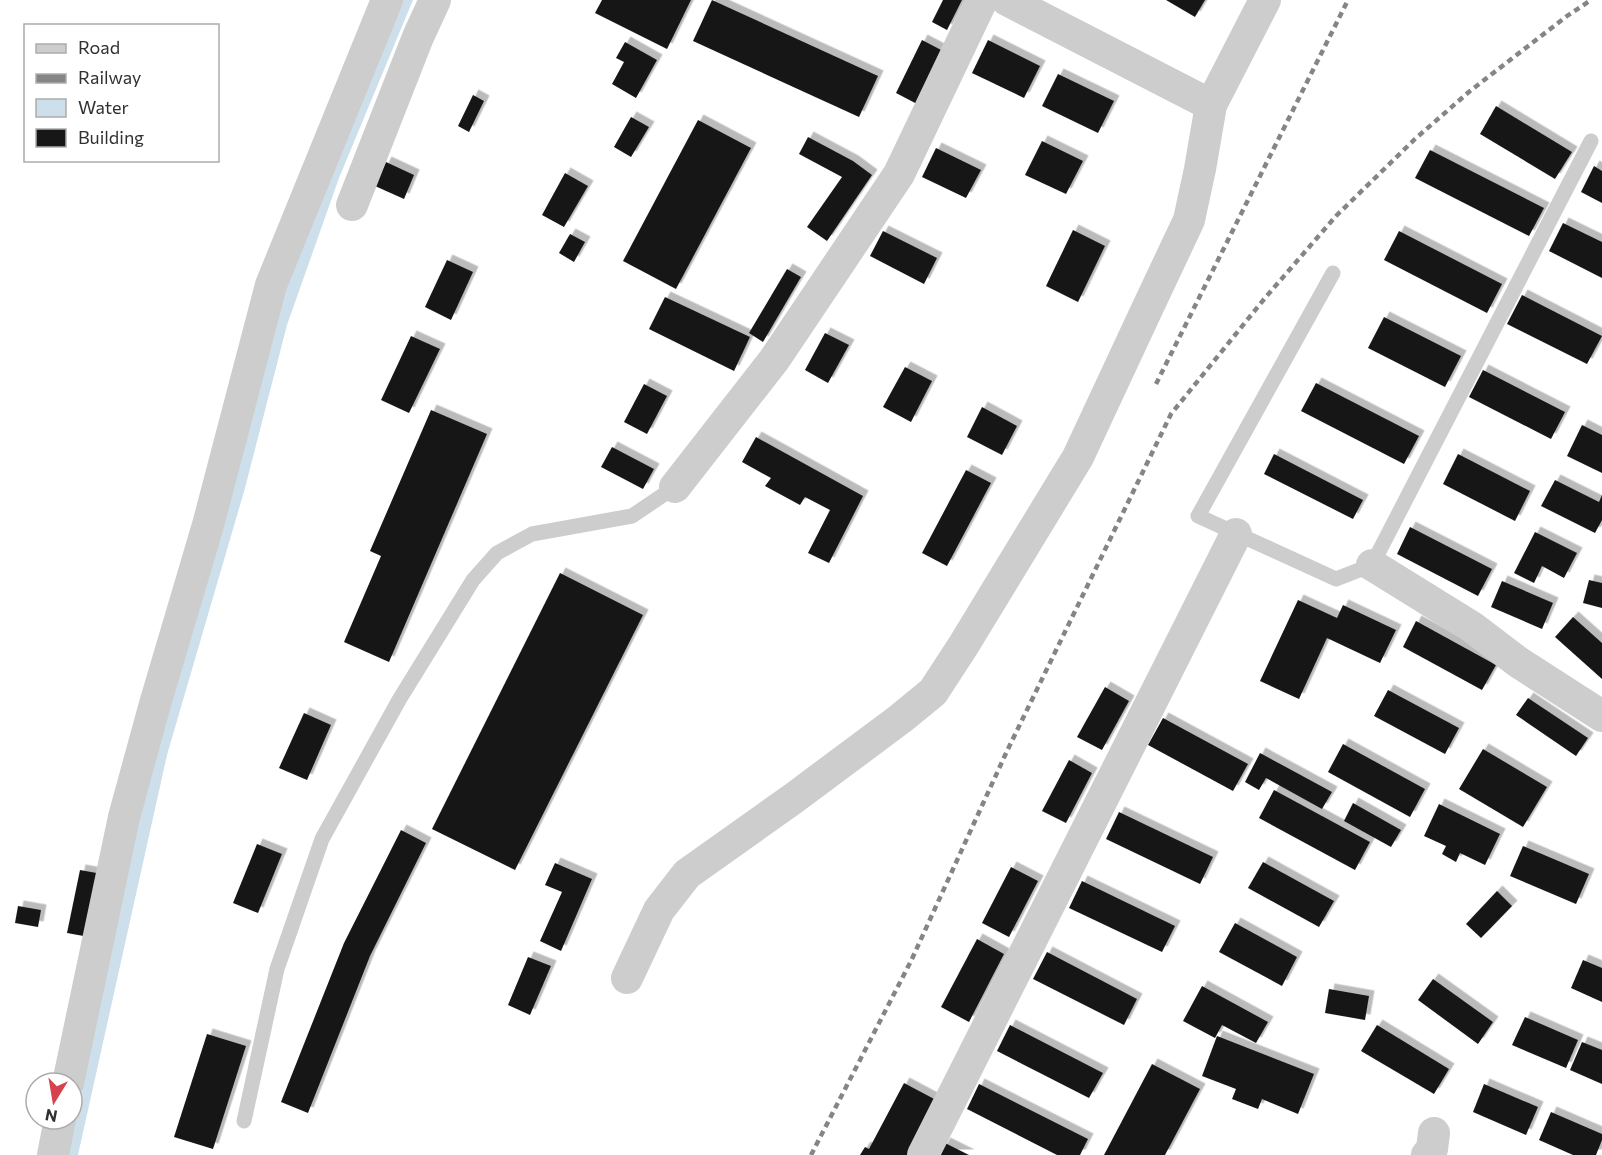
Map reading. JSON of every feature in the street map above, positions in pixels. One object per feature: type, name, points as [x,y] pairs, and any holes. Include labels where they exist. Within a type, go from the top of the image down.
[{"type":"street","points":[[71,1071],[124,817],[208,525],[271,285],[387,0]]},
{"type":"street","points":[[352,204],[418,37],[435,0]]},
{"type":"street","points":[[675,488],[774,360],[899,174],[982,0]]},
{"type":"street","points":[[1007,0],[1211,105]]},
{"type":"street","points":[[627,978],[659,910],[687,874],[794,798],[933,692],[1078,457],[1189,220],[1211,105],[1265,0]]},
{"type":"street","points":[[923,1155],[1236,534]]},
{"type":"street","points":[[1372,565],[1473,627],[1518,662],[1602,716]]},
{"type":"street","points":[[53,1155],[58,1131]]},
{"type":"lane","points":[[1333,273],[1198,516],[1336,579],[1372,565],[1590,141]]},
{"type":"lane","points":[[244,1121],[276,969],[322,839],[399,700],[473,580],[497,553],[532,534],[632,516],[675,488]]},
{"type":"water","points":[[397,0],[413,0],[339,178],[287,325],[245,488],[167,755],[84,1128],[84,1071],[80,1071],[127,855],[273,320]]},
{"type":"water","points":[[68,1131],[83,1131],[78,1155],[61,1155]]},
{"type":"building","points":[[602,0],[691,0],[667,49],[595,13]]},
{"type":"building","points":[[712,0],[878,76],[859,117],[693,41]]},
{"type":"building","points":[[943,0],[962,0],[947,30],[932,22]]},
{"type":"building","points":[[1166,0],[1205,0],[1195,17]]},
{"type":"building","points":[[922,40],[945,52],[919,105],[896,93]]},
{"type":"building","points":[[988,40],[1040,66],[1024,98],[972,73]]},
{"type":"building","points":[[625,42],[657,60],[636,98],[612,84],[624,62],[616,58]]},
{"type":"building","points":[[1058,74],[1114,101],[1098,133],[1042,106]]},
{"type":"building","points":[[473,95],[484,101],[469,132],[458,126]]},
{"type":"building","points":[[1496,106],[1572,152],[1555,179],[1480,134]]},
{"type":"building","points":[[631,117],[649,127],[631,157],[614,147]]},
{"type":"building","points":[[698,120],[751,148],[676,289],[623,261]]},
{"type":"building","points":[[808,137],[853,161],[872,175],[827,241],[807,227],[842,177],[799,154]]},
{"type":"building","points":[[1042,141],[1083,161],[1066,194],[1025,175]]},
{"type":"building","points":[[936,148],[981,170],[966,198],[922,177]]},
{"type":"building","points":[[1430,150],[1544,208],[1529,236],[1415,178]]},
{"type":"building","points":[[386,162],[414,175],[404,199],[375,186]]},
{"type":"building","points":[[1594,166],[1602,171],[1602,203],[1581,192]]},
{"type":"building","points":[[565,173],[588,186],[564,227],[542,215]]},
{"type":"building","points":[[1563,223],[1602,242],[1602,278],[1549,251]]},
{"type":"building","points":[[1073,230],[1105,246],[1078,302],[1046,286]]},
{"type":"building","points":[[883,231],[937,258],[924,284],[870,256]]},
{"type":"building","points":[[1399,231],[1502,284],[1487,313],[1384,260]]},
{"type":"building","points":[[570,234],[585,242],[574,262],[559,253]]},
{"type":"building","points":[[447,260],[473,272],[451,320],[425,307]]},
{"type":"building","points":[[787,269],[801,277],[763,342],[749,333]]},
{"type":"building","points":[[1522,295],[1602,336],[1587,364],[1507,324]]},
{"type":"building","points":[[665,297],[750,337],[734,371],[649,329]]},
{"type":"building","points":[[1384,317],[1461,356],[1445,387],[1368,348]]},
{"type":"building","points":[[825,333],[849,345],[828,383],[805,370]]},
{"type":"building","points":[[411,336],[440,349],[409,413],[381,400]]},
{"type":"building","points":[[905,367],[932,381],[911,422],[883,407]]},
{"type":"building","points":[[1483,370],[1565,412],[1551,439],[1469,397]]},
{"type":"building","points":[[1316,383],[1419,436],[1404,464],[1301,411]]},
{"type":"building","points":[[644,384],[667,396],[647,434],[624,422]]},
{"type":"building","points":[[982,407],[1017,426],[1002,455],[967,437]]},
{"type":"building","points":[[431,410],[487,434],[389,662],[344,642],[381,556],[370,551]]},
{"type":"building","points":[[1582,425],[1602,435],[1602,473],[1567,456]]},
{"type":"building","points":[[756,437],[863,496],[829,563],[808,553],[830,510],[805,497],[800,505],[765,486],[771,478],[742,462]]},
{"type":"building","points":[[612,447],[654,469],[643,489],[601,467]]},
{"type":"building","points":[[1274,454],[1363,500],[1353,519],[1264,474]]},
{"type":"building","points":[[1458,454],[1530,491],[1515,521],[1443,484]]},
{"type":"building","points":[[966,470],[991,483],[947,566],[922,553]]},
{"type":"building","points":[[1555,480],[1599,502],[1602,495],[1602,520],[1595,533],[1541,506]]},
{"type":"building","points":[[1410,527],[1492,569],[1478,596],[1397,554]]},
{"type":"building","points":[[1535,532],[1577,553],[1564,578],[1542,566],[1534,583],[1514,573]]},
{"type":"building","points":[[560,573],[643,615],[515,870],[432,829]]},
{"type":"building","points":[[1589,580],[1602,583],[1602,608],[1583,603]]},
{"type":"building","points":[[1502,581],[1553,603],[1542,629],[1491,607]]},
{"type":"building","points":[[1298,600],[1337,618],[1343,605],[1396,630],[1380,663],[1327,638],[1299,699],[1260,681]]},
{"type":"building","points":[[1573,617],[1602,643],[1602,679],[1555,637]]},
{"type":"building","points":[[1416,621],[1496,665],[1482,690],[1403,647]]},
{"type":"building","points":[[1105,687],[1129,701],[1102,750],[1077,737]]},
{"type":"building","points":[[1388,690],[1459,728],[1445,754],[1374,716]]},
{"type":"building","points":[[1528,698],[1588,738],[1576,756],[1516,715]]},
{"type":"building","points":[[304,713],[331,725],[307,780],[279,768]]},
{"type":"building","points":[[1163,718],[1248,764],[1233,791],[1148,745]]},
{"type":"building","points":[[1343,744],[1425,789],[1410,817],[1328,772]]},
{"type":"building","points":[[1483,749],[1547,787],[1523,827],[1459,789]]},
{"type":"building","points":[[1260,753],[1332,792],[1322,809],[1266,778],[1259,790],[1245,782]]},
{"type":"building","points":[[1069,760],[1092,773],[1066,823],[1042,811]]},
{"type":"building","points":[[1274,790],[1370,842],[1355,870],[1259,818]]},
{"type":"building","points":[[1353,803],[1401,830],[1391,847],[1344,821]]},
{"type":"building","points":[[1439,804],[1500,834],[1485,865],[1460,853],[1456,862],[1442,854],[1446,846],[1424,836]]},
{"type":"building","points":[[1119,812],[1213,857],[1200,884],[1106,839]]},
{"type":"building","points":[[401,830],[426,843],[370,956],[308,1113],[281,1102],[344,943]]},
{"type":"building","points":[[257,844],[282,854],[258,913],[233,903]]},
{"type":"building","points":[[1523,846],[1589,874],[1576,904],[1510,876]]},
{"type":"building","points":[[1263,862],[1334,901],[1319,927],[1248,888]]},
{"type":"building","points":[[555,863],[592,879],[561,951],[540,941],[562,892],[545,885]]},
{"type":"building","points":[[1011,867],[1038,881],[1009,937],[982,923]]},
{"type":"building","points":[[80,870],[102,874],[89,937],[67,933]]},
{"type":"building","points":[[1082,881],[1175,926],[1162,952],[1069,908]]},
{"type":"building","points":[[1497,891],[1512,906],[1481,938],[1466,924]]},
{"type":"building","points":[[18,906],[41,910],[38,927],[15,923]]},
{"type":"building","points":[[1235,923],[1297,957],[1282,986],[1219,952]]},
{"type":"building","points":[[977,939],[1004,954],[969,1022],[941,1007]]},
{"type":"building","points":[[1047,952],[1137,999],[1124,1025],[1033,979]]},
{"type":"building","points":[[528,957],[551,966],[530,1015],[508,1005]]},
{"type":"building","points":[[1583,960],[1602,968],[1602,1002],[1571,988]]},
{"type":"building","points":[[1433,979],[1493,1022],[1478,1044],[1418,1000]]},
{"type":"building","points":[[1202,986],[1268,1022],[1256,1043],[1222,1025],[1215,1038],[1183,1021]]},
{"type":"building","points":[[1329,989],[1369,996],[1365,1020],[1325,1013]]},
{"type":"building","points":[[1525,1017],[1578,1040],[1566,1068],[1512,1045]]},
{"type":"building","points":[[1010,1025],[1103,1073],[1089,1098],[997,1051]]},
{"type":"building","points":[[1377,1025],[1449,1069],[1434,1094],[1361,1051]]},
{"type":"building","points":[[207,1034],[246,1046],[213,1149],[174,1137]]},
{"type":"building","points":[[1217,1036],[1314,1074],[1298,1114],[1262,1099],[1258,1109],[1232,1099],[1236,1089],[1202,1076]]},
{"type":"building","points":[[1582,1042],[1602,1050],[1602,1084],[1570,1070]]},
{"type":"building","points":[[1152,1064],[1200,1089],[1165,1155],[1104,1155]]},
{"type":"building","points":[[904,1083],[938,1101],[910,1155],[860,1155],[865,1147],[869,1149]]},
{"type":"building","points":[[979,1084],[1088,1139],[1080,1155],[1057,1155],[967,1109]]},
{"type":"building","points":[[1484,1084],[1538,1107],[1526,1135],[1473,1112]]},
{"type":"building","points":[[1551,1112],[1602,1134],[1596,1155],[1573,1155],[1539,1140]]},
{"type":"building","points":[[945,1143],[969,1155],[938,1155]]},
{"type":"railway","points":[[1156,384],[1348,0]]},
{"type":"railway","points":[[811,1155],[911,961],[1007,751],[1171,414],[1265,298],[1336,216],[1415,139],[1470,91],[1591,0]]}]
